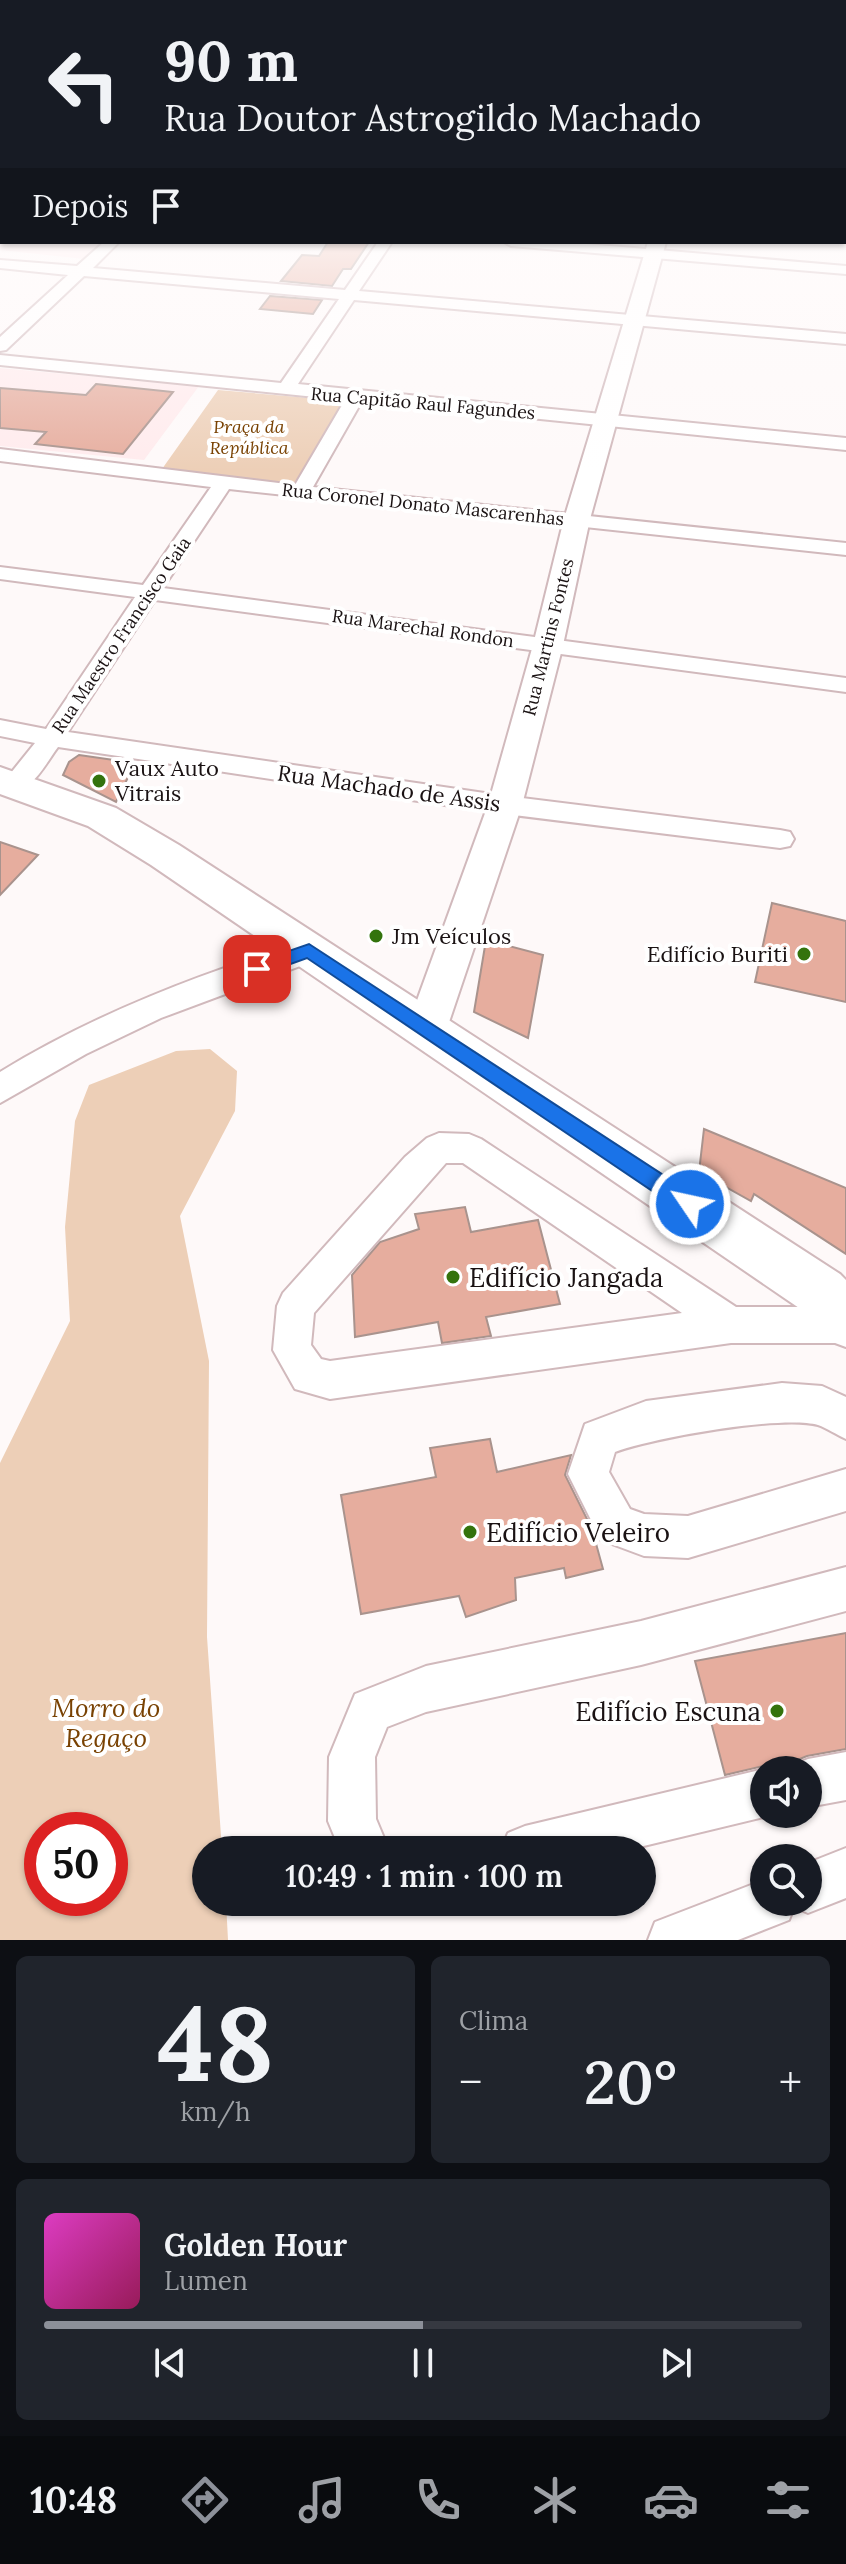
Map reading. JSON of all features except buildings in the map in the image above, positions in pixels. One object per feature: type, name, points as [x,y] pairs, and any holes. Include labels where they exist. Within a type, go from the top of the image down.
[{"type":"main road","points":[[8,782],[102,817],[165,855],[427,1028],[840,1309]]},
{"type":"street","points":[[0,346],[58,291]]},
{"type":"street","points":[[307,291],[846,339]]},
{"type":"street","points":[[285,390],[352,291]]},
{"type":"street","name":"Rua Martins Fontes","points":[[427,1028],[505,805],[548,645],[577,519],[643,291]]},
{"type":"street","name":"Rua Capitão Raul Fagundes","points":[[0,360],[355,398],[846,444]]},
{"type":"street","points":[[301,492],[355,398]]},
{"type":"street","name":"Rua Coronel Donato Mascarenhas","points":[[0,455],[301,492],[846,549]]},
{"type":"street","name":"Rua Maestro Francisco Gaia","points":[[8,782],[52,738],[223,483]]},
{"type":"street","name":"Rua Marechal Rondon","points":[[0,573],[846,685]]},
{"type":"street","name":"Rua Machado de Assis","points":[[0,728],[505,805],[780,839]]},
{"type":"street","points":[[0,1089],[78,1040],[129,1015],[309,951]]},
{"type":"street","points":[[731,1325],[469,1149],[439,1148],[417,1168],[296,1306],[292,1350],[309,1375],[330,1380],[731,1325],[840,1309]]},
{"type":"street","points":[[846,1419],[822,1406],[782,1403],[646,1421],[599,1438],[588,1474],[616,1525],[644,1535],[688,1537],[846,1490]]},
{"type":"street","points":[[359,1836],[352,1821],[352,1757],[371,1710],[426,1689],[641,1643],[846,1589]]},
{"type":"street","points":[[822,1780],[846,1776]]},
{"type":"street","points":[[584,1836],[750,1796]]},
{"type":"street","points":[[822,1882],[846,1873]]},
{"type":"street","points":[[673,1940],[750,1910]]},
{"type":"shaded area","points":[[0,368],[199,386],[144,460],[0,446]]},
{"type":"green space","name":"Praça da República","points":[[218,390],[344,401],[295,485],[162,469]]},
{"type":"green space","name":"Morro do Regaço","points":[[210,1049],[237,1071],[235,1111],[180,1216],[209,1361],[207,1637],[221,1836],[192,1836],[192,1916],[227,1916],[228,1940],[0,1940],[0,1463],[70,1321],[65,1227],[75,1121],[89,1085],[176,1051]]},
{"type":"place","name":"Vaux Auto Vitrais","points":[[99,781]]},
{"type":"place","name":"Jm Veículos","points":[[376,936]]},
{"type":"place","name":"Edifício Buriti","points":[[804,954]]},
{"type":"place","name":"Edifício Jangada","points":[[453,1277]]},
{"type":"place","name":"Edifício Veleiro","points":[[470,1532]]},
{"type":"place","name":"Edifício Escuna","points":[[777,1711]]},
{"type":"route","points":[[257,969],[309,951],[690,1204]]}]
